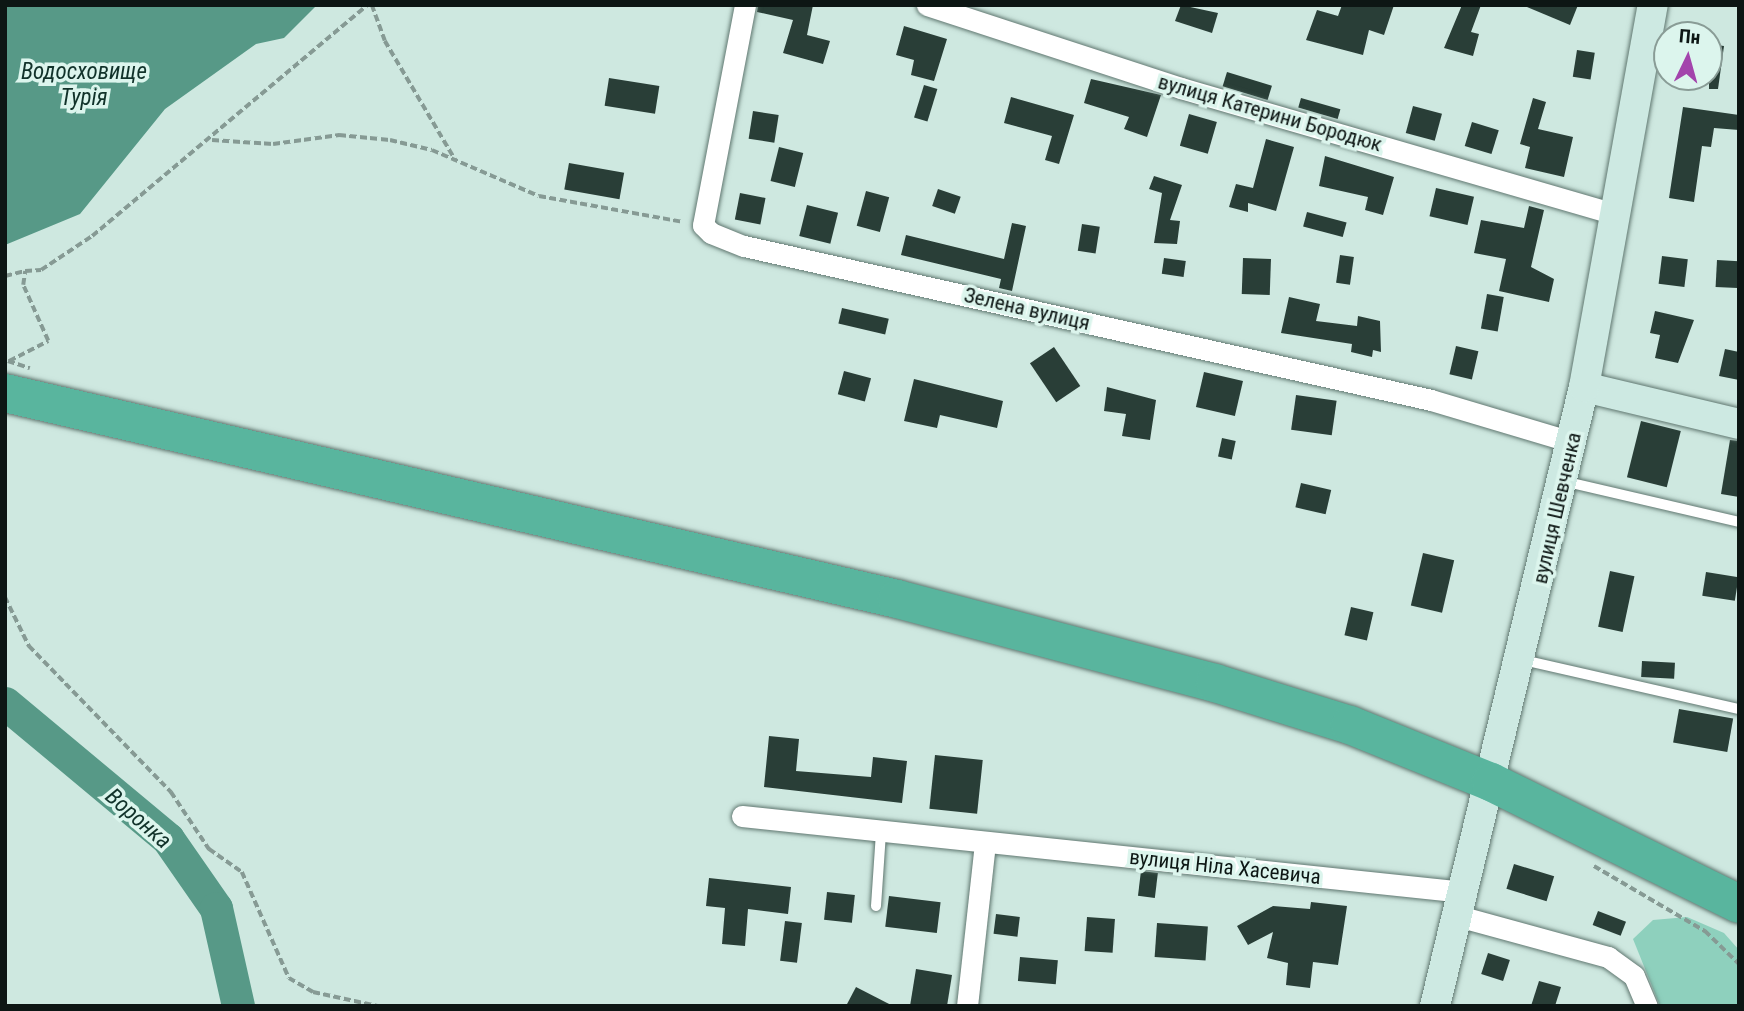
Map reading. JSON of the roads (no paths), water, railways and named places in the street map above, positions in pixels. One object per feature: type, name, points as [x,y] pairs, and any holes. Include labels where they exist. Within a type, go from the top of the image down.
[{"type":"highway","points":[[5,393],[897,599],[1162,669],[1350,725],[1491,782],[1739,904]]},
{"type":"street","name":"Зелена вулиця","points":[[745,5],[703,225],[744,246],[1431,400],[1572,442]]},
{"type":"street","name":"вулиця Катерини Бородюк","points":[[927,5],[1181,88],[1615,214]]},
{"type":"street","name":"вулиця Шевченка","points":[[1435,1006],[1523,660],[1584,387],[1652,5]]},
{"type":"street","points":[[1584,387],[1739,424]]},
{"type":"street","name":"вулиця Ніла Хасевича","points":[[742,816],[985,843],[1461,904],[1608,957],[1634,976],[1647,1006]]},
{"type":"street","points":[[967,1006],[985,843]]},
{"type":"lane","points":[[1563,481],[1739,522]]},
{"type":"lane","points":[[1523,660],[1739,709]]},
{"type":"lane","points":[[876,906],[881,832]]},
{"type":"water","name":"Водосховище Турія","points":[[5,5],[317,5],[284,38],[256,44],[165,109],[80,214],[5,245]]},
{"type":"waterway","name":"Воронка","points":[[5,703],[168,839],[216,908],[238,1006]]}]
